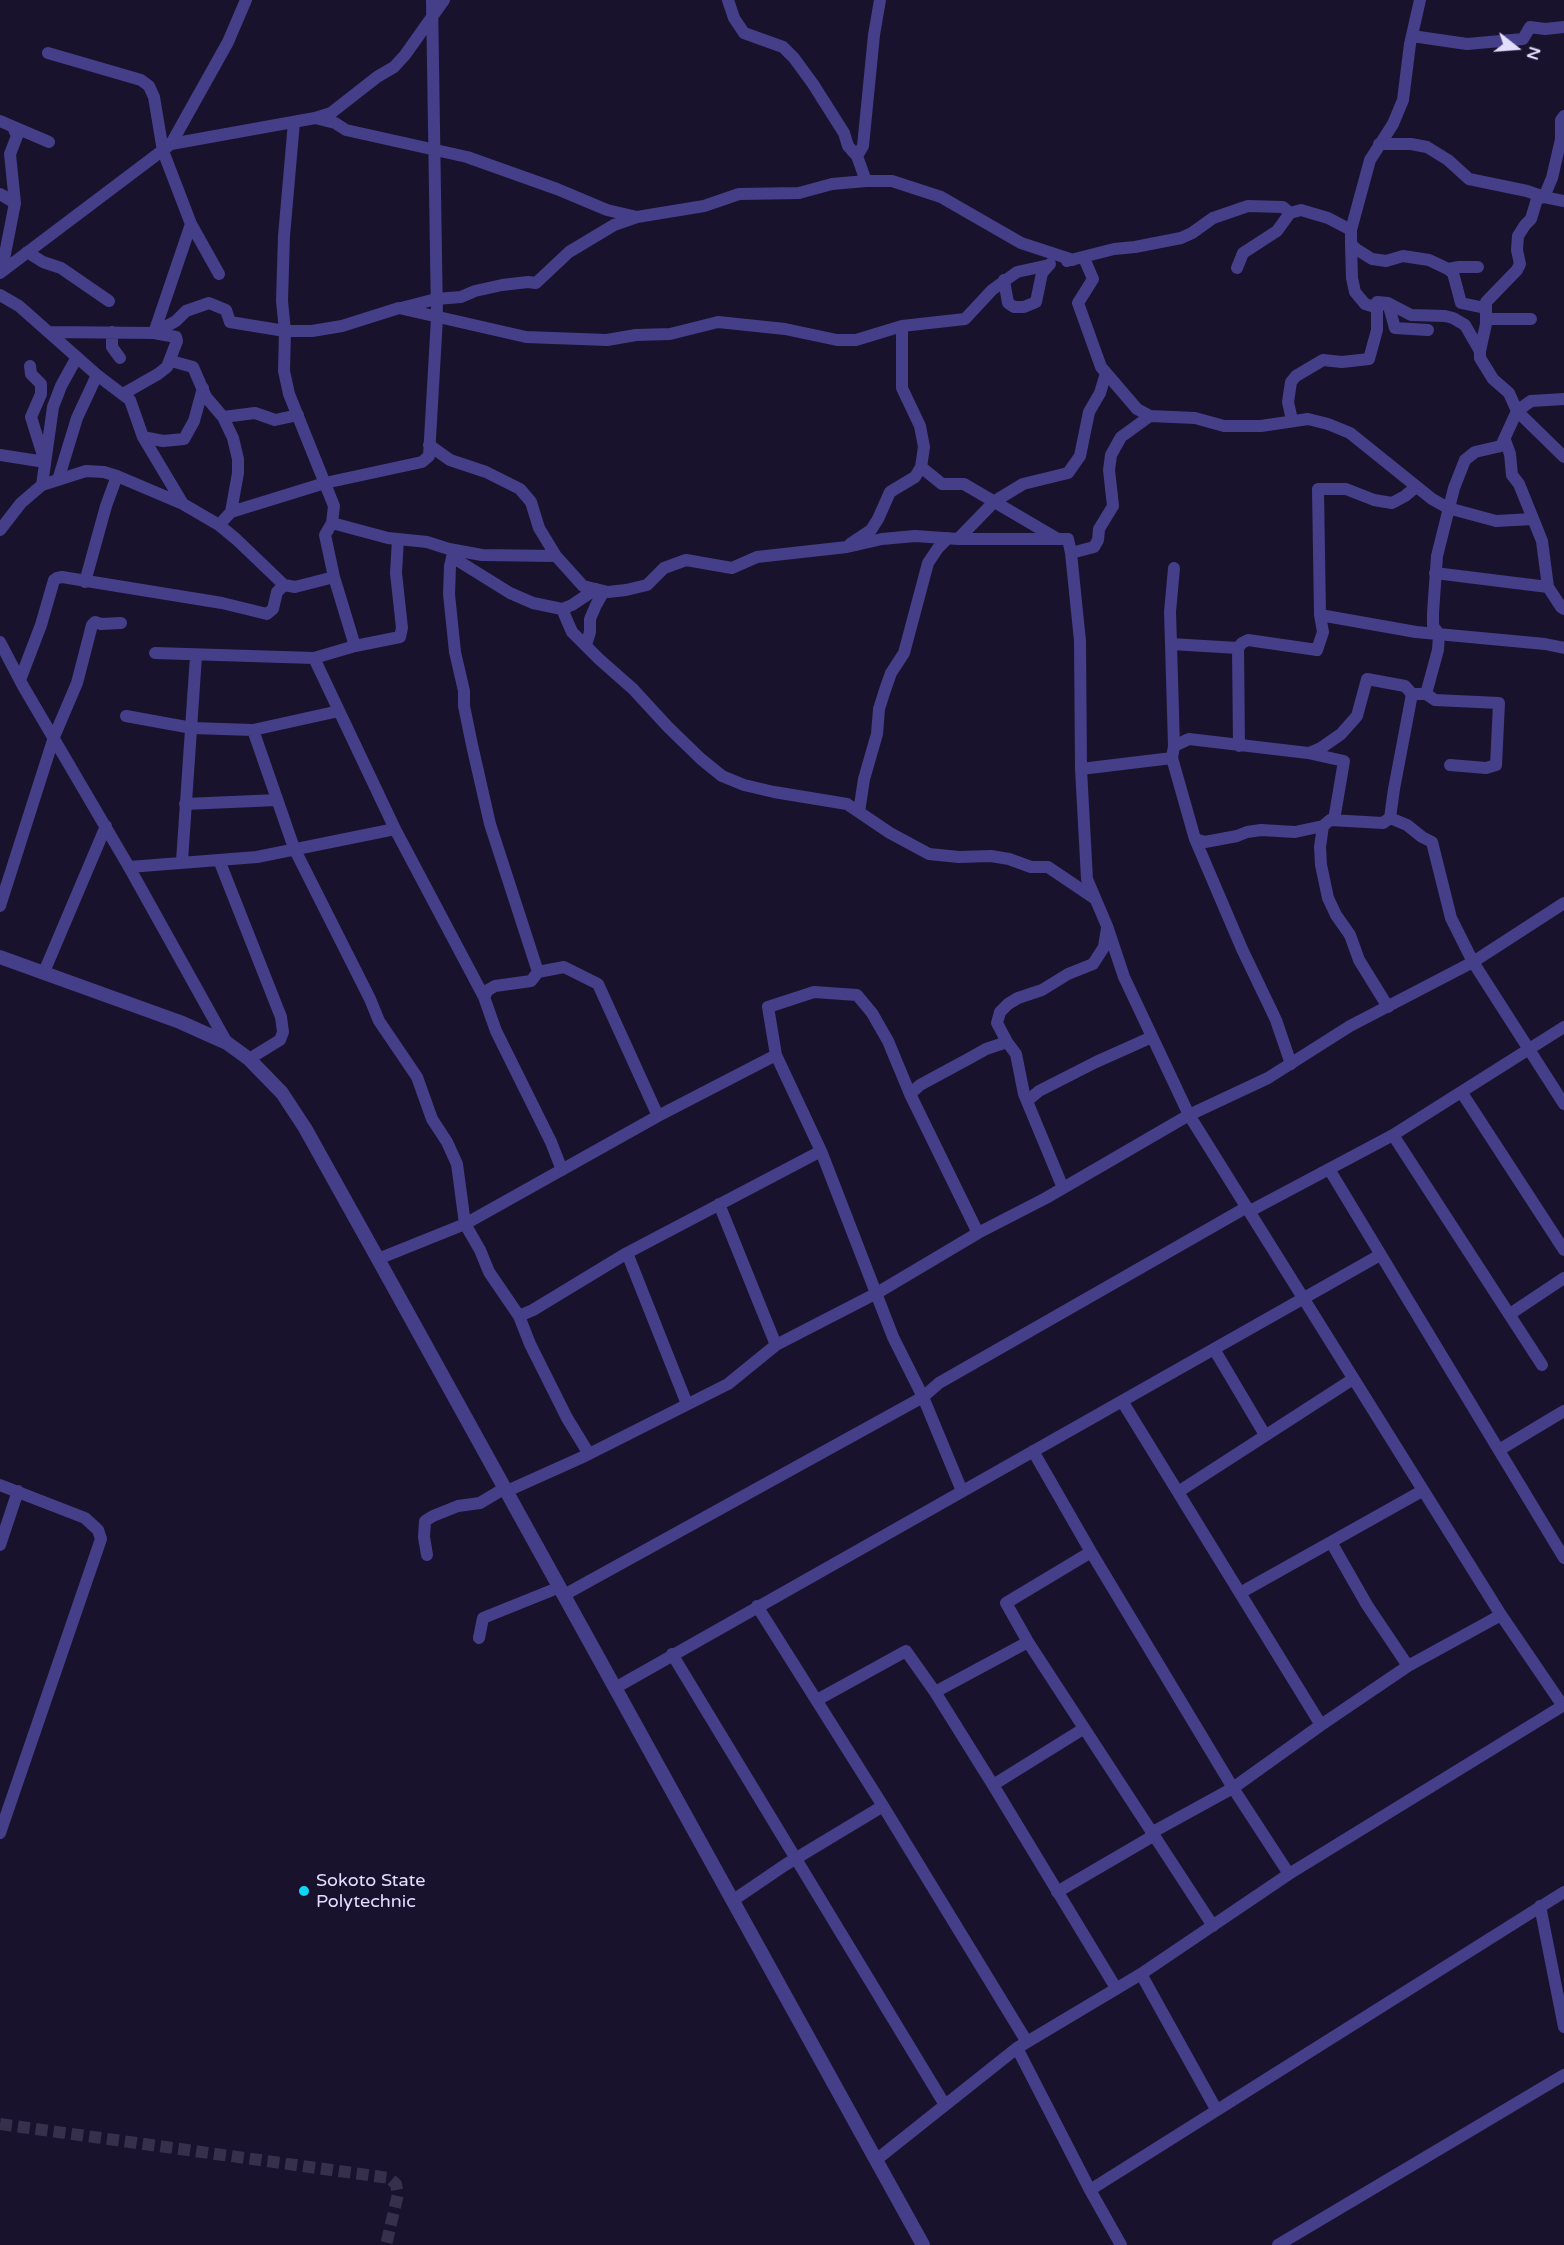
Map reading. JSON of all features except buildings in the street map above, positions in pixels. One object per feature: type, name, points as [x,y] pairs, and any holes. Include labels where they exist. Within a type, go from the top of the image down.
[{"type":"street","points":[[2,267],[27,252],[167,147],[228,42],[246,0]]},
{"type":"street","points":[[219,525],[231,512],[325,483],[422,462],[429,456],[437,318],[432,0]]},
{"type":"street","points":[[167,147],[331,113],[377,77],[394,67],[444,0]]},
{"type":"street","points":[[728,0],[734,18],[744,33],[783,48],[794,58],[844,133],[848,146],[857,156],[866,181]]},
{"type":"street","points":[[857,156],[864,146],[874,35],[880,0]]},
{"type":"street","points":[[1420,0],[1412,36],[1403,100],[1393,124],[1370,160],[1350,230],[1352,279],[1355,292],[1365,304],[1383,306],[1411,315],[1454,318],[1465,325],[1480,351]]},
{"type":"street","points":[[1412,36],[1467,44],[1523,39],[1530,27],[1564,27]]},
{"type":"street","points":[[48,53],[141,80],[149,86],[191,224],[219,274]]},
{"type":"street","points":[[1544,197],[1552,177],[1561,138],[1561,120],[1564,116]]},
{"type":"street","points":[[315,118],[335,123],[346,130],[434,149],[497,167],[607,210],[637,217]]},
{"type":"street","points":[[0,121],[49,142]]},
{"type":"street","points":[[294,122],[284,236],[282,301],[285,331],[284,371],[289,394],[334,506],[332,523],[325,535],[334,576],[355,646]]},
{"type":"street","points":[[2,267],[15,203],[10,154],[17,136],[13,127]]},
{"type":"street","points":[[1379,144],[1411,144],[1426,147],[1448,160],[1469,179],[1564,201]]},
{"type":"street","points":[[154,333],[176,321],[186,311],[209,303],[226,310],[230,322],[285,331],[312,331],[342,326],[436,299],[461,297],[475,291],[502,285],[536,283],[578,246],[614,225],[637,217],[704,206],[739,195],[799,193],[832,184],[892,181],[941,196],[1021,243],[1078,259],[1094,279],[1078,303],[1101,367],[1137,410],[1150,416],[1196,418],[1224,426],[1261,426],[1308,419],[1350,433],[1416,486],[1448,508],[1496,521],[1533,519]]},
{"type":"street","points":[[0,194],[15,203]]},
{"type":"street","points":[[1544,197],[1537,199],[1531,219],[1518,236],[1517,250],[1520,264],[1518,270],[1488,298],[1480,358],[1493,379],[1509,393],[1517,411],[1564,457]]},
{"type":"street","points":[[399,308],[526,337],[607,340],[636,335],[670,334],[718,322],[785,328],[837,340],[856,340],[902,326],[965,319],[992,290],[1017,272],[1114,249],[1181,238],[1213,218],[1248,206],[1283,207],[1290,213]]},
{"type":"street","points":[[1237,268],[1243,254],[1277,231],[1290,213],[1300,210],[1316,213],[1350,230]]},
{"type":"street","points":[[154,333],[191,224]]},
{"type":"street","points":[[1351,244],[1372,259],[1386,261],[1403,256],[1429,260],[1453,273],[1461,303],[1485,313],[1531,319]]},
{"type":"street","points":[[27,252],[43,262],[61,268],[109,301]]},
{"type":"street","points":[[1004,280],[1008,303],[1014,307],[1024,307],[1036,302],[1042,273],[1049,265]]},
{"type":"street","points":[[1448,269],[1478,267]]},
{"type":"street","points":[[0,295],[20,306],[97,375],[129,400],[143,437],[183,504]]},
{"type":"street","points":[[1383,306],[1395,328],[1428,330]]},
{"type":"street","points":[[1292,420],[1288,402],[1291,382],[1296,376],[1323,360],[1352,362],[1369,359],[1383,306]]},
{"type":"street","points":[[847,547],[871,530],[890,492],[915,477],[921,467],[924,447],[920,426],[902,388],[902,326]]},
{"type":"street","points":[[49,332],[154,333],[177,339],[171,361],[159,374],[123,394]]},
{"type":"street","points":[[112,332],[112,347],[120,358]]},
{"type":"street","points":[[42,485],[53,407],[61,386],[77,357]]},
{"type":"street","points":[[171,361],[193,367],[206,397],[223,417],[233,438],[238,459],[238,473],[231,512]]},
{"type":"street","points":[[30,366],[31,374],[41,384],[41,394],[31,417],[45,462]]},
{"type":"street","points":[[859,812],[866,773],[877,734],[879,709],[891,673],[904,653],[928,563],[938,548],[953,539],[995,501],[1023,484],[1068,473],[1080,456],[1089,412],[1100,393],[1106,373]]},
{"type":"street","points":[[58,480],[77,418],[97,375]]},
{"type":"street","points":[[143,437],[163,441],[184,439],[194,422],[202,388]]},
{"type":"street","points":[[1426,694],[1439,634],[1433,626],[1437,556],[1448,508],[1465,460],[1475,452],[1501,446],[1517,411],[1531,401],[1564,399]]},
{"type":"street","points":[[223,417],[255,413],[275,420],[298,415]]},
{"type":"street","points":[[1071,553],[1094,547],[1098,540],[1099,529],[1113,506],[1109,470],[1111,455],[1121,437],[1150,416]]},
{"type":"street","points":[[1504,440],[1510,454],[1512,475],[1519,484],[1542,541],[1548,587],[1564,609]]},
{"type":"street","points":[[429,445],[450,460],[486,472],[520,489],[531,502],[539,528],[555,556],[583,586],[600,590],[626,590],[646,585],[664,568],[686,560],[732,568],[757,557],[847,547],[882,539],[915,536],[953,539],[1068,539],[1080,642],[1087,879],[1107,926],[1124,977],[1189,1115],[1422,1491],[1501,1615],[1563,1705],[1289,1874],[1141,1974],[1022,2045],[876,2160]]},
{"type":"street","points":[[0,455],[45,462]]},
{"type":"street","points":[[921,467],[942,484],[964,484],[1057,539]]},
{"type":"street","points":[[0,530],[21,503],[42,485],[86,471],[104,472],[183,504],[219,525],[284,585],[295,587],[334,576]]},
{"type":"street","points":[[85,582],[105,506],[117,476]]},
{"type":"street","points":[[1239,746],[1238,648],[1248,640],[1317,650],[1323,632],[1320,615],[1318,489],[1346,489],[1374,500],[1392,503],[1405,496],[1416,486]]},
{"type":"street","points":[[332,523],[398,539],[427,542],[453,554],[510,594],[533,603],[562,609],[600,590]]},
{"type":"street","points":[[155,653],[314,658],[355,646],[396,639],[401,634],[396,573],[398,539]]},
{"type":"street","points":[[453,554],[555,556]]},
{"type":"street","points":[[453,554],[450,594],[455,652],[464,691],[464,706],[490,824],[538,972]]},
{"type":"street","points":[[1174,568],[1170,612],[1173,752],[1195,839],[1242,949],[1276,1020],[1291,1064]]},
{"type":"street","points":[[1435,573],[1548,587]]},
{"type":"street","points":[[20,680],[41,625],[54,580],[62,577],[222,603],[267,614],[273,609],[277,592],[284,585]]},
{"type":"street","points":[[586,645],[600,590]]},
{"type":"street","points":[[562,609],[572,632],[633,689],[701,759],[722,776],[744,785],[774,792],[847,804],[890,833],[929,854],[959,857],[992,856],[1031,867],[1048,867],[1094,898]]},
{"type":"street","points":[[1320,615],[1439,634],[1545,644],[1564,648]]},
{"type":"street","points":[[0,906],[54,737],[77,683],[92,625],[95,622],[121,624]]},
{"type":"street","points":[[1171,644],[1238,648]]},
{"type":"street","points":[[1,647],[106,826],[226,1043]]},
{"type":"street","points":[[182,861],[196,656]]},
{"type":"street","points":[[314,658],[395,829],[484,997],[495,1031],[551,1142],[562,1170]]},
{"type":"street","points":[[1308,753],[1321,748],[1341,734],[1358,716],[1367,679],[1405,686],[1412,694],[1426,694],[1435,700],[1499,703],[1496,765],[1486,768],[1450,765]]},
{"type":"street","points":[[1195,839],[1205,842],[1261,830],[1295,832],[1329,823],[1383,823],[1390,818],[1412,694]]},
{"type":"street","points":[[126,716],[192,728],[252,730],[339,711]]},
{"type":"street","points":[[252,730],[294,848],[379,1021],[417,1077],[432,1119],[447,1142],[457,1164],[465,1224],[489,1272],[519,1316],[530,1344],[567,1418],[589,1454]]},
{"type":"street","points":[[1082,769],[1173,752],[1189,739],[1308,753],[1344,761],[1329,823],[1320,847],[1321,865],[1328,898],[1336,915],[1350,935],[1359,960],[1388,1007]]},
{"type":"street","points":[[185,804],[277,800]]},
{"type":"street","points":[[1390,818],[1407,825],[1432,842],[1451,918],[1473,962],[1564,1104]]},
{"type":"street","points":[[44,972],[106,826]]},
{"type":"street","points":[[129,867],[182,861],[257,857],[395,829]]},
{"type":"street","points":[[219,860],[281,1017],[283,1032],[280,1040],[249,1059]]},
{"type":"street","points":[[427,1555],[424,1537],[425,1521],[433,1516],[458,1506],[480,1503],[589,1454],[728,1384],[776,1345],[877,1293],[978,1233],[1063,1188],[1189,1115],[1268,1078],[1350,1026],[1473,962],[1564,903]]},
{"type":"street","points":[[1063,1188],[1027,1101],[1016,1054],[997,1023],[1003,1008],[1018,998],[1042,990],[1068,974],[1093,963],[1104,947],[1107,926]]},
{"type":"street","points":[[0,957],[180,1022],[226,1043],[249,1059],[282,1093],[305,1128],[378,1259],[923,2245]]},
{"type":"street","points":[[484,997],[488,990],[495,986],[531,981],[538,972],[564,966],[598,984],[658,1116]]},
{"type":"street","points":[[962,1491],[923,1397],[893,1337],[821,1152],[776,1055],[768,1007],[814,992],[857,995],[872,1013],[888,1041],[910,1094],[978,1233]]},
{"type":"street","points":[[479,1638],[483,1618],[562,1591],[923,1397],[939,1383],[1249,1209],[1393,1135],[1462,1093],[1527,1048],[1564,1027]]},
{"type":"street","points":[[1027,1101],[1039,1091],[1152,1037]]},
{"type":"street","points":[[910,1094],[920,1085],[986,1049],[1007,1042]]},
{"type":"street","points":[[378,1259],[465,1224],[658,1116],[776,1055]]},
{"type":"street","points":[[1462,1093],[1564,1250]]},
{"type":"street","points":[[1393,1135],[1542,1365]]},
{"type":"street","points":[[519,1316],[533,1310],[627,1253],[821,1152]]},
{"type":"street","points":[[1329,1169],[1564,1558]]},
{"type":"street","points":[[719,1204],[776,1345]]},
{"type":"street","points":[[627,1253],[687,1404]]},
{"type":"street","points":[[615,1688],[1380,1255]]},
{"type":"street","points":[[1510,1314],[1564,1278]]},
{"type":"street","points":[[1214,1349],[1265,1435]]},
{"type":"street","points":[[1178,1492],[1353,1378]]},
{"type":"street","points":[[1122,1401],[1321,1725]]},
{"type":"street","points":[[1499,1450],[1564,1411]]},
{"type":"street","points":[[1033,1451],[1233,1788],[1289,1874]]},
{"type":"street","points":[[0,1485],[85,1518],[98,1530],[101,1539],[0,1833]]},
{"type":"street","points":[[0,1545],[18,1491]]},
{"type":"street","points":[[1240,1593],[1422,1491]]},
{"type":"street","points":[[1331,1542],[1367,1605],[1408,1666]]},
{"type":"street","points":[[1091,1552],[1006,1603],[1083,1729],[1213,1926]]},
{"type":"street","points":[[757,1606],[883,1806],[1022,2045],[1089,2190],[1121,2245]]},
{"type":"street","points":[[1057,1892],[1233,1788],[1408,1666],[1501,1615]]},
{"type":"street","points":[[935,1692],[1028,1642]]},
{"type":"street","points":[[817,1700],[906,1651],[935,1692],[993,1785],[1116,1988]]},
{"type":"street","points":[[672,1654],[945,2105]]},
{"type":"street","points":[[993,1785],[1083,1729]]},
{"type":"street","points":[[732,1901],[883,1806]]},
{"type":"street","points":[[1089,2190],[1564,1892]]},
{"type":"street","points":[[1540,1906],[1564,2027]]},
{"type":"street","points":[[1141,1974],[1216,2109]]},
{"type":"street","points":[[1278,2245],[1296,2240],[1564,2075]]},
{"type":"tunnel","points":[[0,2124],[389,2178],[396,2184],[398,2194],[386,2245]]},
{"type":"place","name":"Sokoto State Polytechnic","points":[[304,1891]]}]
